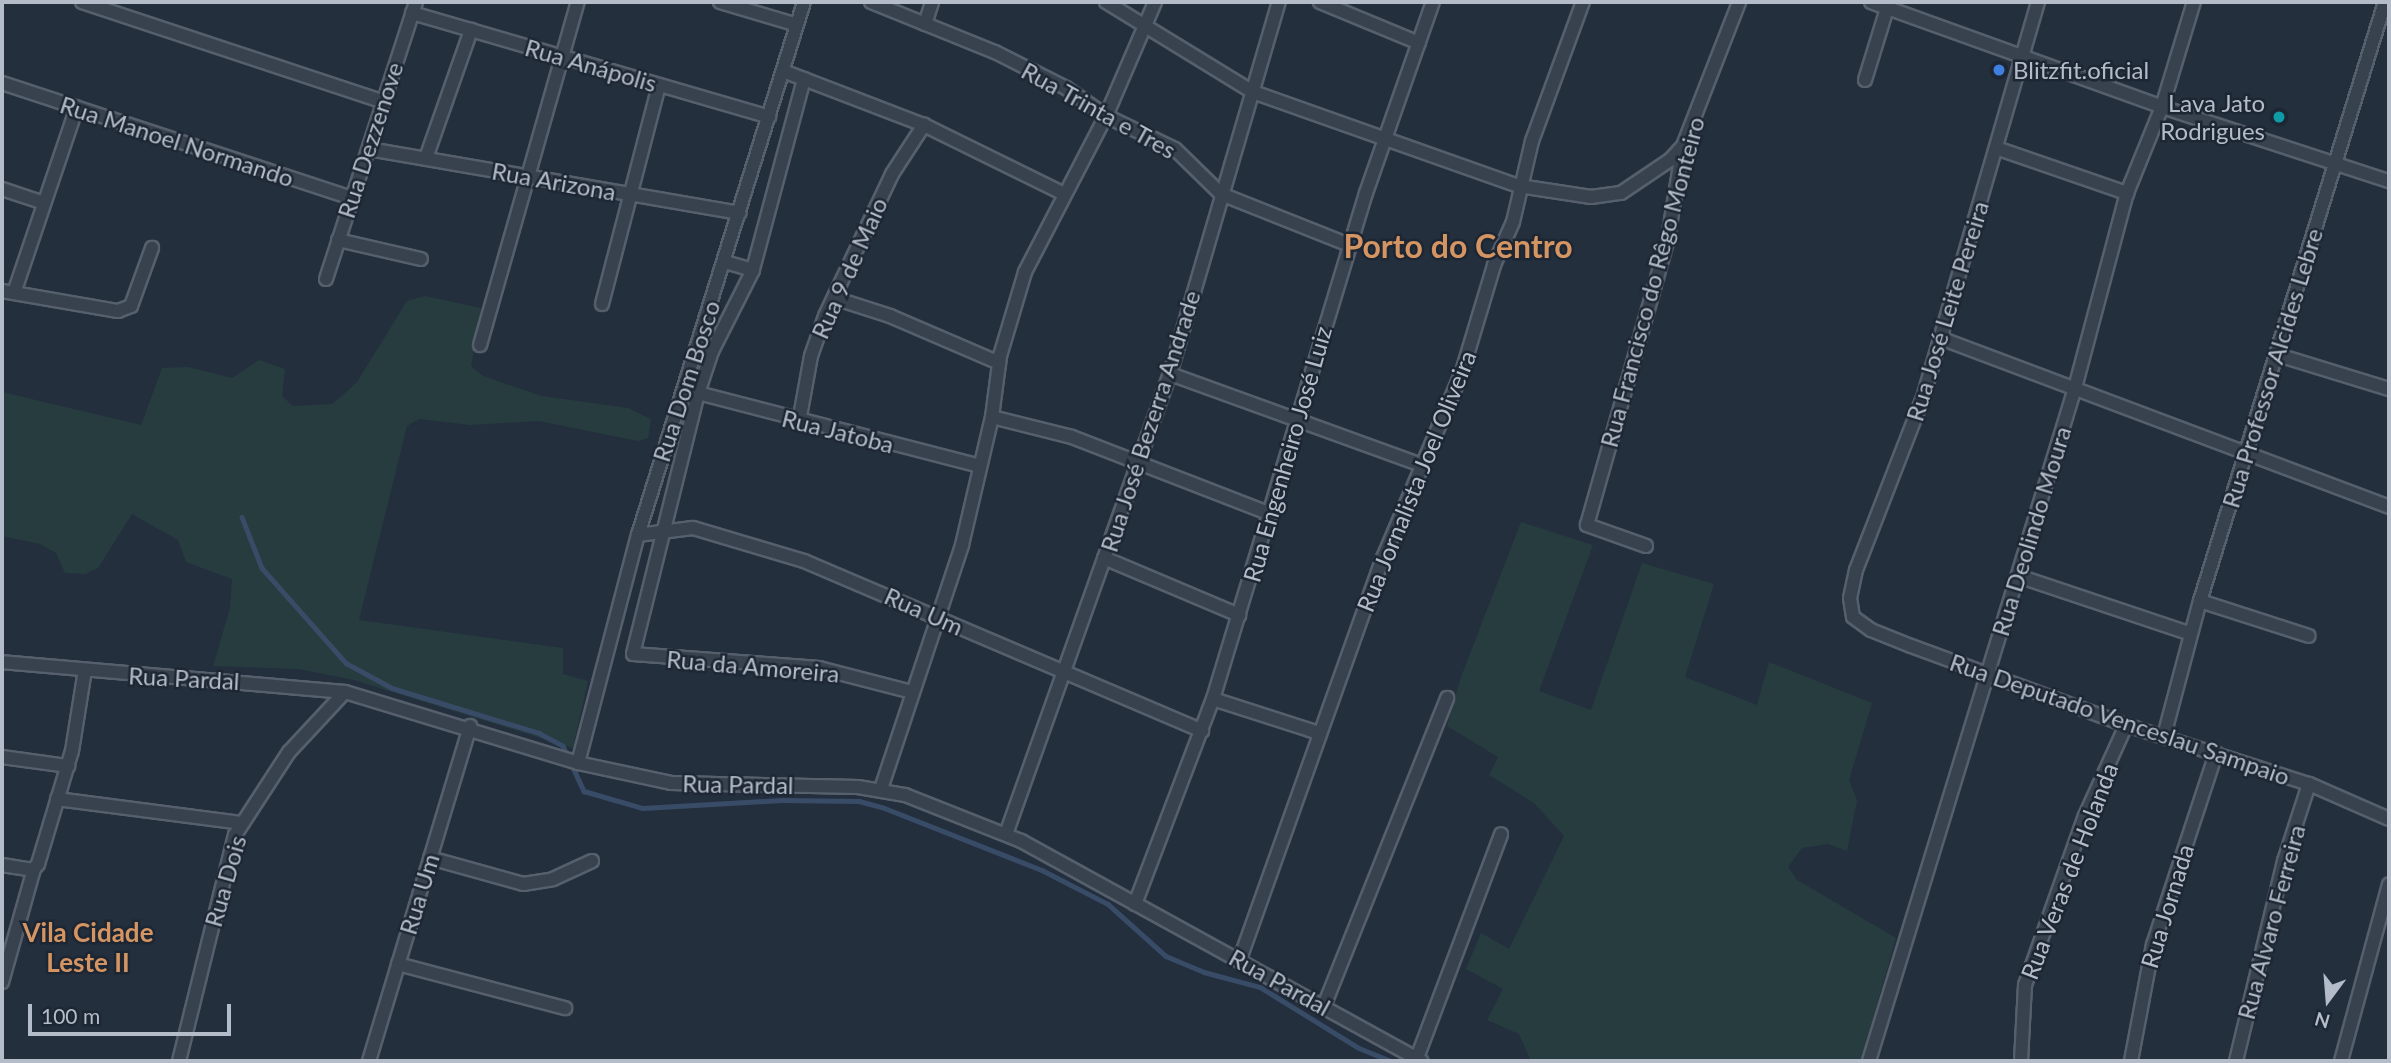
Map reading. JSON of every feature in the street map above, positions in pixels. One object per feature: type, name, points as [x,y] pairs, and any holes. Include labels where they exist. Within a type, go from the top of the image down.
[{"type":"street","points":[[82,2],[382,101]]},
{"type":"street","points":[[480,345],[527,176],[565,57],[578,2]]},
{"type":"street","points":[[720,2],[797,25]]},
{"type":"street","name":"Rua Dom Bosco","points":[[578,763],[638,535],[804,2]]},
{"type":"street","name":"Rua Trinta e Tres","points":[[871,2],[995,52],[1066,88],[1106,116],[1175,149],[1222,194],[1349,245]]},
{"type":"street","points":[[925,24],[932,2]]},
{"type":"street","points":[[1106,2],[1253,92],[1519,186],[1591,197],[1621,193],[1671,160],[1683,146]]},
{"type":"street","points":[[881,789],[912,692],[940,619],[992,417],[1006,332],[1024,272],[1062,193],[1106,116],[1155,2]]},
{"type":"street","name":"Rua José Bezerra Andrade","points":[[1006,834],[1170,374],[1279,2]]},
{"type":"street","points":[[1320,2],[1419,43]]},
{"type":"street","name":"Rua Engenheiro José Luiz","points":[[1135,904],[1213,699],[1271,514],[1296,418],[1349,245],[1433,2]]},
{"type":"street","name":"Rua Jornalista Joel Oliveira","points":[[1240,959],[1319,733],[1421,465],[1462,372],[1494,265],[1513,222],[1519,186],[1583,2]]},
{"type":"street","name":"Rua Francisco do Rêgo Monteiro","points":[[1646,546],[1587,526],[1668,238],[1683,146],[1739,2]]},
{"type":"street","points":[[1871,2],[1888,5],[2162,107],[2389,181]]},
{"type":"street","name":"Rua José Leite Pereira","points":[[1853,617],[1850,598],[1856,570],[1900,464],[1940,338],[2038,2]]},
{"type":"street","name":"Rua Deolindo Moura","points":[[1870,1061],[2076,387],[2127,194],[2162,107],[2193,2]]},
{"type":"street","name":"Rua Professor Alcides Lebre","points":[[2164,736],[2200,601],[2385,2]]},
{"type":"street","name":"Rua Dezzenove","points":[[326,279],[412,5]]},
{"type":"street","name":"Rua Anápolis","points":[[412,5],[471,30],[769,117]]},
{"type":"street","points":[[1865,80],[1888,5]]},
{"type":"street","points":[[426,158],[471,30]]},
{"type":"street","points":[[783,71],[924,125],[1062,193]]},
{"type":"street","points":[[661,534],[698,393],[712,351],[753,270],[804,79]]},
{"type":"street","name":"Rua Manoel Normando","points":[[2,83],[352,198]]},
{"type":"street","points":[[602,304],[628,193],[659,85]]},
{"type":"street","points":[[77,107],[44,203],[8,292],[118,311],[131,306],[152,248]]},
{"type":"street","name":"Rua 9 de Maio","points":[[799,422],[811,356],[834,298],[892,174],[924,125]]},
{"type":"street","points":[[1996,148],[2127,194]]},
{"type":"street","name":"Rua Arizona","points":[[369,149],[740,213]]},
{"type":"street","points":[[2,189],[44,203]]},
{"type":"street","points":[[338,240],[421,259]]},
{"type":"street","points":[[725,262],[753,270]]},
{"type":"street","points":[[834,298],[890,316],[999,363]]},
{"type":"street","points":[[1940,338],[2389,507]]},
{"type":"street","points":[[2278,355],[2389,389]]},
{"type":"street","points":[[1170,374],[1421,465]]},
{"type":"street","name":"Rua Jatoba","points":[[698,393],[799,422],[980,466]]},
{"type":"street","points":[[992,417],[1072,437],[1271,514]]},
{"type":"street","name":"Rua Um","points":[[638,535],[693,528],[804,561],[1202,731]]},
{"type":"street","name":"Rua da Amoreira","points":[[661,534],[634,655],[819,668],[912,692]]},
{"type":"street","points":[[1104,558],[1239,615]]},
{"type":"street","points":[[2018,576],[2191,634]]},
{"type":"street","points":[[2200,601],[2309,636]]},
{"type":"street","name":"Rua Deputado Venceslau Sampaio","points":[[1853,617],[1882,635],[2126,725],[2309,784],[2389,819]]},
{"type":"street","name":"Rua Pardal","points":[[2,662],[345,692],[470,726],[578,763],[671,783],[881,789],[1006,834],[1240,959],[1419,1060]]},
{"type":"street","points":[[2,982],[4,965],[68,766],[85,670]]},
{"type":"street","name":"Rua Dois","points":[[179,1061],[229,853],[242,823],[289,752],[345,692]]},
{"type":"street","points":[[1324,1006],[1447,698]]},
{"type":"street","points":[[1213,699],[1319,733]]},
{"type":"street","name":"Rua Veras de Holanda","points":[[2021,1061],[2025,985],[2085,816],[2126,725]]},
{"type":"street","name":"Rua Um","points":[[369,1061],[470,726]]},
{"type":"street","name":"Rua Jornada","points":[[2131,1061],[2153,945],[2216,753]]},
{"type":"street","points":[[2,757],[68,766]]},
{"type":"street","name":"Rua Alvaro Ferreira","points":[[2236,1061],[2284,860],[2309,784]]},
{"type":"street","points":[[57,799],[242,823]]},
{"type":"street","points":[[1419,1060],[1501,834]]},
{"type":"street","points":[[430,858],[523,884],[553,879],[592,861]]},
{"type":"street","points":[[2,865],[34,869]]},
{"type":"street","points":[[2342,1061],[2389,884]]},
{"type":"street","points":[[398,964],[565,1008]]},
{"type":"green space","points":[[425,296],[481,308],[471,366],[483,376],[542,396],[628,408],[651,419],[648,438],[638,441],[539,421],[470,425],[419,419],[407,426],[359,620],[563,648],[563,674],[588,681],[573,748],[354,680],[299,669],[213,666],[230,608],[232,579],[186,562],[178,540],[132,514],[98,568],[85,574],[65,573],[56,553],[40,544],[2,536],[2,392],[141,425],[162,368],[188,367],[232,378],[259,360],[285,369],[282,396],[293,406],[333,404],[357,382],[407,301]]},
{"type":"green space","points":[[1521,522],[1593,545],[1539,691],[1591,710],[1642,563],[1714,584],[1685,677],[1757,705],[1769,662],[1872,703],[1849,780],[1857,800],[1847,851],[1828,844],[1802,848],[1788,867],[1797,880],[1896,938],[1861,1061],[1531,1061],[1519,1034],[1487,1020],[1503,989],[1466,969],[1481,933],[1509,949],[1564,836],[1534,803],[1489,775],[1498,757],[1447,726],[1461,677]]},
{"type":"waterway","points":[[242,517],[262,568],[346,663],[392,688],[539,733],[563,746],[584,791],[643,808],[782,800],[859,801],[882,807],[1042,870],[1108,904],[1166,956],[1204,972],[1260,987],[1359,1048],[1392,1061]]},
{"type":"place","name":"Blitzfit.oficial","points":[[1999,70]]},
{"type":"place","name":"Lava Jato Rodrigues","points":[[2279,117]]},
{"type":"district","name":"Porto do Centro","points":[[1458,246]]},
{"type":"district","name":"Vila Cidade Leste II","points":[[88,948]]}]
